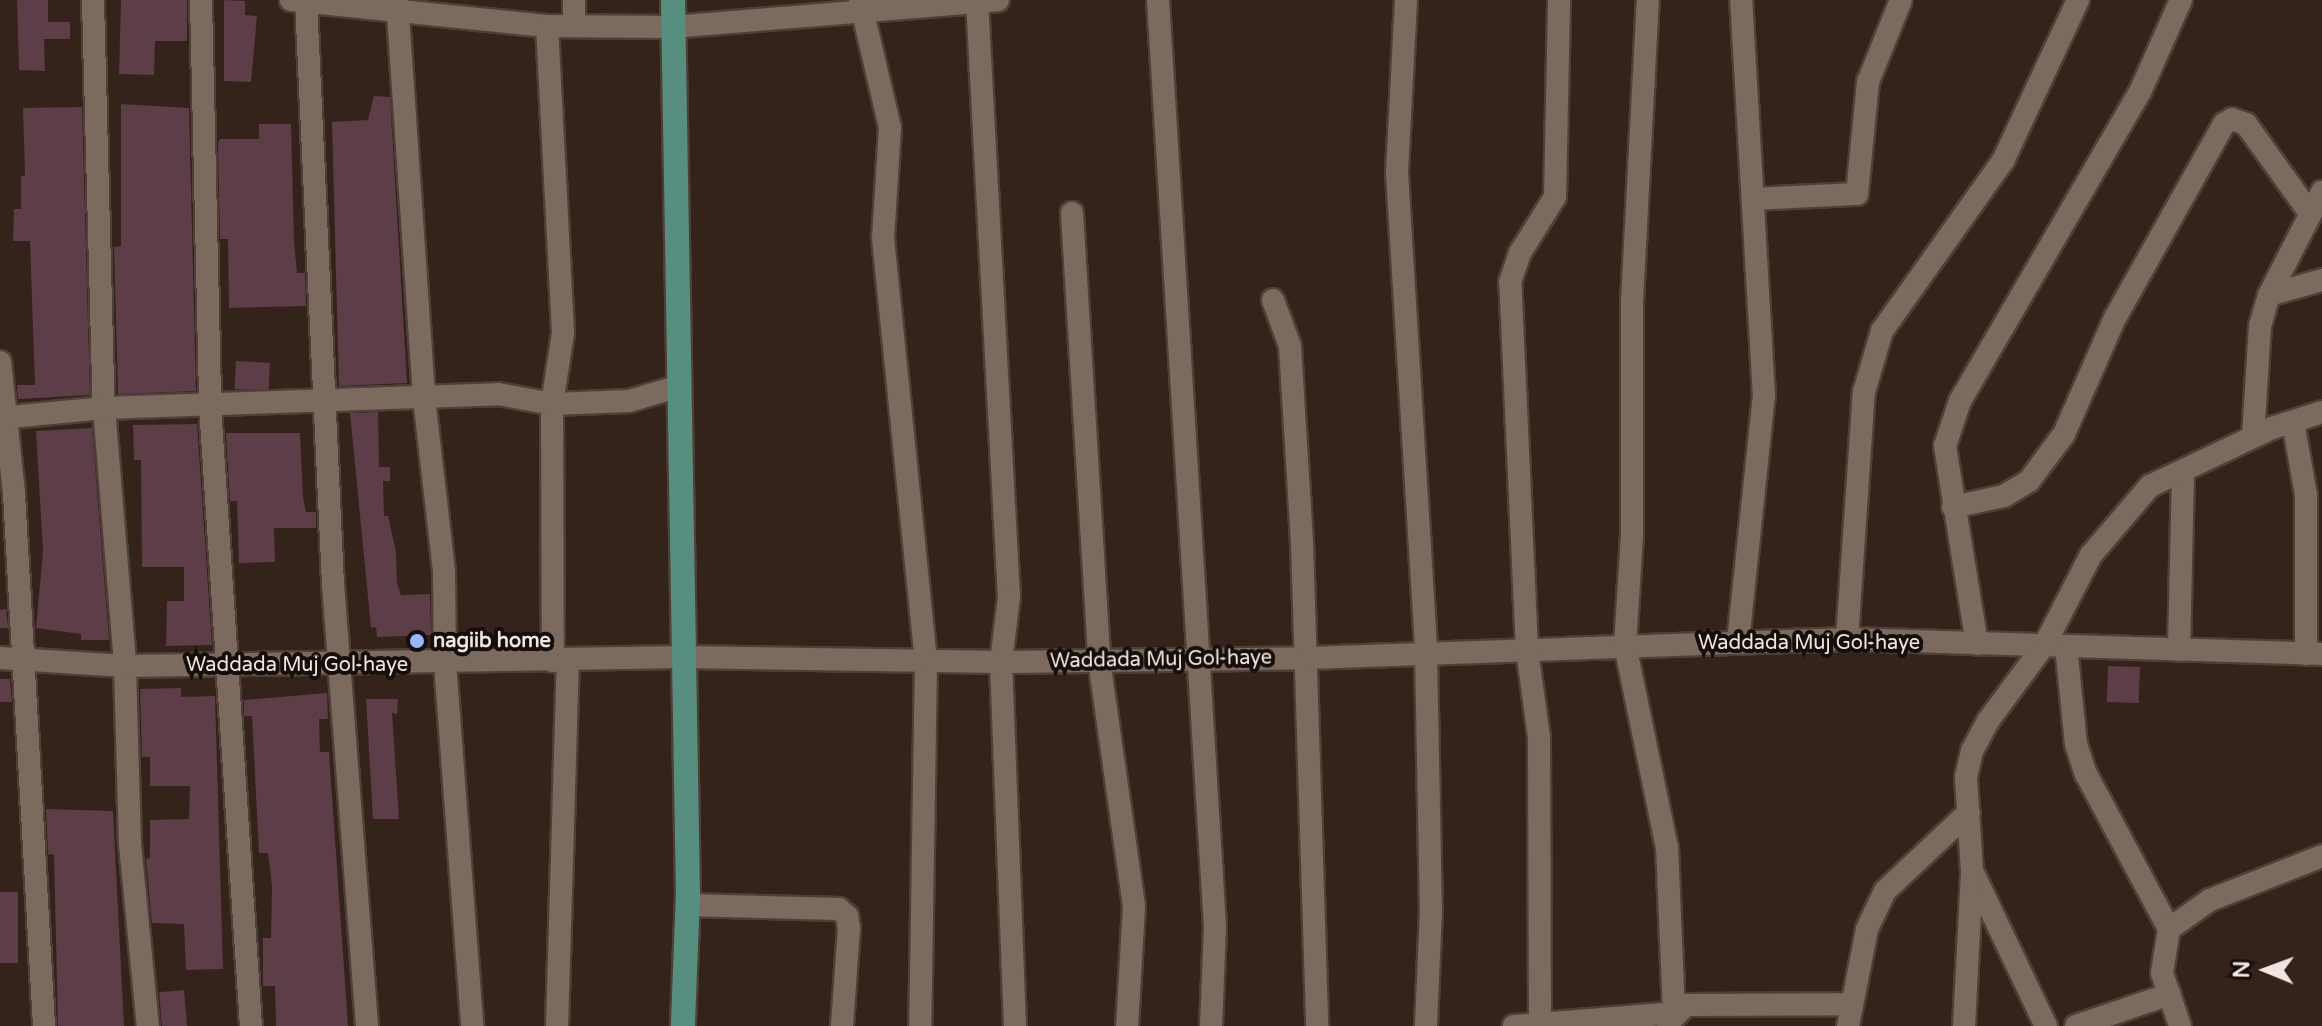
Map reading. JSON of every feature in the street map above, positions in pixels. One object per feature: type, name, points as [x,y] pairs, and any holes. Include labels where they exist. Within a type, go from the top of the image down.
[{"type":"main road","points":[[673,0],[687,905],[683,1026]]},
{"type":"street","points":[[93,0],[104,408],[125,666],[130,844],[148,1026]]},
{"type":"street","points":[[201,0],[210,406],[251,1026]]},
{"type":"street","points":[[574,0],[574,24]]},
{"type":"street","points":[[1158,0],[1196,659],[1215,927],[1211,1026]]},
{"type":"street","points":[[1406,0],[1397,173],[1426,654],[1431,910],[1426,1026]]},
{"type":"street","points":[[1540,1024],[1539,737],[1527,650],[1510,282],[1520,253],[1555,197],[1559,0]]},
{"type":"street","points":[[1648,0],[1632,302],[1632,536],[1625,646],[1667,848],[1670,1019]]},
{"type":"street","points":[[1738,642],[1763,443],[1741,0]]},
{"type":"street","points":[[1753,199],[1857,194],[1868,82],[1901,0]]},
{"type":"street","points":[[1847,639],[1864,392],[1882,331],[2003,161],[2078,0]]},
{"type":"street","points":[[1977,644],[1945,446],[1960,401],[2140,92],[2181,0]]},
{"type":"street","points":[[367,1026],[340,662],[299,1],[494,9],[547,26],[672,27],[859,4],[987,1],[1009,597],[1001,662],[1015,1026]]},
{"type":"street","points":[[859,4],[890,128],[883,238],[926,660],[920,1026]]},
{"type":"street","points":[[397,5],[424,398],[444,572],[445,663],[472,1026]]},
{"type":"street","points":[[547,26],[563,333],[552,404],[560,661],[557,1026]]},
{"type":"street","points":[[1953,507],[2004,496],[2029,481],[2064,434],[2115,318],[2224,124],[2232,119],[2246,124],[2310,213]]},
{"type":"street","points":[[2253,437],[2257,344],[2269,295],[2322,192]]},
{"type":"street","points":[[1072,213],[1099,660],[1134,906],[1127,1026]]},
{"type":"street","points":[[2269,295],[2322,280]]},
{"type":"street","points":[[1273,300],[1290,346],[1309,658],[1317,1026]]},
{"type":"street","points":[[0,362],[2,418],[14,494],[11,659],[44,1026]]},
{"type":"street","points":[[2,418],[104,408],[498,394],[552,404],[629,401],[680,386]]},
{"type":"street","points":[[1964,1026],[1972,871],[1966,777],[1972,751],[2056,645],[2091,555],[2121,514],[2150,486],[2253,437],[2322,412]]},
{"type":"street","points":[[2293,422],[2314,493],[2314,654]]},
{"type":"street","points":[[2179,650],[2183,471]]},
{"type":"street","name":"Waddada Muj Gol-haye","points":[[11,659],[125,666],[682,657],[1001,662],[1309,658],[1847,639],[2314,654]]},
{"type":"street","points":[[2056,645],[2076,744],[2086,774],[2169,929],[2162,973],[2180,1026]]},
{"type":"street","points":[[1514,1026],[1670,1019],[1686,1005],[1849,1015],[1867,929],[1885,891],[1969,812]]},
{"type":"street","points":[[2169,929],[2210,900],[2322,856]]},
{"type":"street","points":[[1972,871],[2046,1026]]},
{"type":"street","points":[[687,905],[839,909],[849,928],[842,1026]]},
{"type":"street","points":[[2076,1026],[2170,994]]},
{"type":"building","points":[[17,0],[48,0],[48,22],[70,22],[70,39],[44,39],[45,71],[19,70]]},
{"type":"building","points":[[121,0],[187,0],[187,41],[155,41],[154,75],[119,74]]},
{"type":"building","points":[[224,0],[245,1],[245,15],[257,16],[251,82],[224,81]]},
{"type":"building","points":[[374,96],[390,97],[407,383],[339,386],[332,122],[368,120]]},
{"type":"building","points":[[121,104],[189,108],[196,391],[118,394],[114,247],[121,246]]},
{"type":"building","points":[[82,107],[90,395],[18,399],[17,385],[35,385],[30,241],[13,241],[14,209],[21,209],[21,176],[25,176],[23,108]]},
{"type":"building","points":[[259,124],[291,124],[294,241],[297,273],[305,273],[306,306],[229,308],[228,239],[220,239],[218,143],[220,139],[259,139]]},
{"type":"building","points":[[236,361],[270,363],[268,391],[235,389]]},
{"type":"building","points":[[378,412],[379,467],[390,467],[390,481],[383,481],[384,516],[388,516],[396,552],[397,583],[401,595],[430,594],[431,635],[377,637],[376,627],[371,628],[350,413]]},
{"type":"building","points":[[197,424],[212,645],[166,646],[167,601],[184,601],[184,567],[142,567],[141,460],[134,460],[133,425]]},
{"type":"building","points":[[92,428],[109,640],[81,640],[81,634],[36,628],[43,551],[36,431]]},
{"type":"building","points":[[226,433],[300,433],[303,498],[306,512],[316,512],[316,528],[274,528],[275,562],[239,563],[237,501],[230,501]]},
{"type":"building","points":[[6,609],[8,628],[0,628],[0,610]]},
{"type":"building","points":[[2108,666],[2140,667],[2139,703],[2107,702]]},
{"type":"building","points":[[0,679],[10,679],[12,702],[0,702]]},
{"type":"building","points":[[181,688],[181,697],[215,696],[223,969],[186,970],[184,924],[152,923],[146,859],[150,858],[150,820],[189,819],[190,786],[150,786],[150,757],[142,757],[140,689]]},
{"type":"building","points":[[327,693],[328,719],[319,719],[320,752],[329,752],[348,1026],[276,1026],[275,986],[263,986],[263,938],[271,938],[272,886],[268,853],[259,853],[252,716],[244,716],[244,700]]},
{"type":"building","points":[[366,699],[398,699],[397,714],[392,713],[399,819],[373,819]]},
{"type":"building","points":[[46,809],[113,811],[124,1026],[58,1026],[54,855],[48,854]]},
{"type":"building","points":[[0,892],[18,892],[18,963],[0,963]]},
{"type":"building","points":[[184,990],[187,1026],[162,1026],[159,992]]},
{"type":"place","name":"nagiib home","points":[[417,641]]}]
